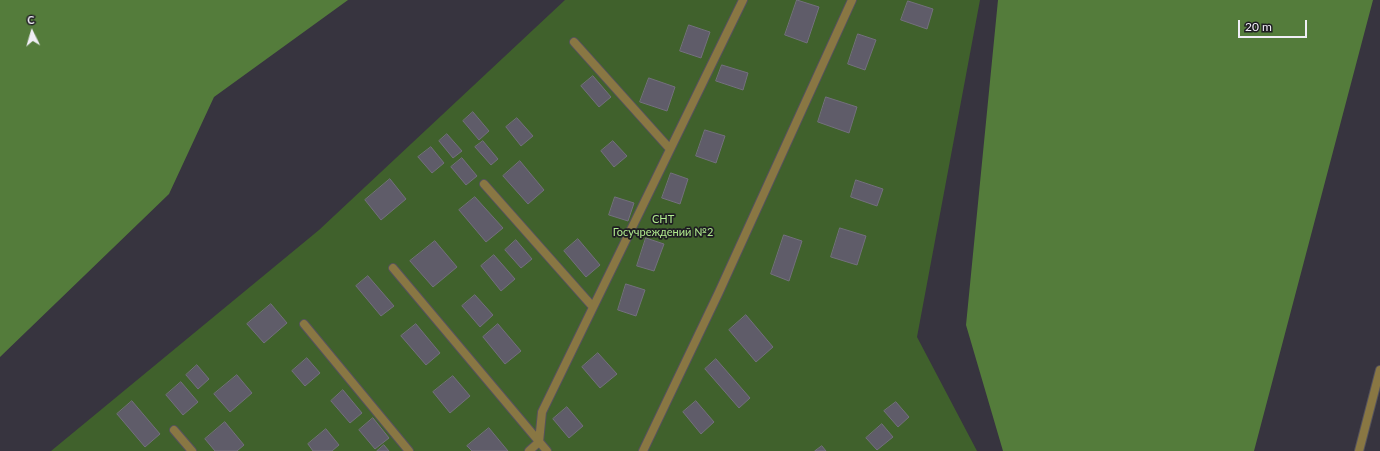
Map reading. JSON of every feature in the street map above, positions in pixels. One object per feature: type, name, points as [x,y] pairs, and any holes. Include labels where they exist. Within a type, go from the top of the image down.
[{"type":"street","points":[[529,451],[539,442],[542,412],[743,0]]},
{"type":"street","points":[[644,451],[722,285],[852,0]]},
{"type":"street","points":[[574,42],[670,149]]},
{"type":"street","points":[[484,184],[593,307]]},
{"type":"street","points":[[393,268],[547,451]]},
{"type":"street","points":[[304,324],[409,451]]},
{"type":"street","points":[[1360,451],[1380,370]]},
{"type":"street","points":[[174,430],[192,451]]},
{"type":"green space","points":[[0,0],[348,0],[214,97],[169,194],[0,357]]},
{"type":"green space","name":"СНТ Госучреждений №2","points":[[565,0],[980,0],[917,337],[977,451],[51,451],[319,230]]},
{"type":"green space","points":[[998,0],[1373,0],[1254,451],[1003,451],[966,325]]},
{"type":"building","points":[[797,0],[819,7],[807,43],[785,35]]},
{"type":"building","points":[[908,1],[933,9],[927,29],[901,20]]},
{"type":"building","points":[[689,25],[710,32],[701,58],[680,51]]},
{"type":"building","points":[[858,34],[876,40],[865,70],[848,64]]},
{"type":"building","points":[[722,65],[748,73],[743,90],[716,81]]},
{"type":"building","points":[[593,76],[611,97],[599,107],[581,86]]},
{"type":"building","points":[[649,78],[675,87],[667,111],[640,102]]},
{"type":"building","points":[[826,97],[857,107],[849,133],[818,122]]},
{"type":"building","points":[[473,112],[489,131],[479,140],[463,121]]},
{"type":"building","points":[[517,118],[533,136],[521,146],[506,127]]},
{"type":"building","points":[[705,130],[725,136],[716,163],[696,156]]},
{"type":"building","points":[[447,134],[462,151],[453,158],[439,141]]},
{"type":"building","points":[[483,141],[498,159],[491,165],[475,147]]},
{"type":"building","points":[[613,141],[627,156],[614,167],[601,151]]},
{"type":"building","points":[[431,147],[444,163],[432,173],[418,157]]},
{"type":"building","points":[[462,158],[477,176],[466,185],[451,167]]},
{"type":"building","points":[[520,161],[544,190],[528,204],[503,176]]},
{"type":"building","points":[[671,173],[688,179],[680,204],[662,198]]},
{"type":"building","points":[[390,179],[406,199],[381,220],[365,200]]},
{"type":"building","points":[[856,180],[883,189],[877,206],[851,197]]},
{"type":"building","points":[[475,197],[503,228],[486,242],[459,210]]},
{"type":"building","points":[[615,197],[634,203],[628,221],[609,215]]},
{"type":"building","points":[[840,228],[866,236],[857,265],[831,257]]},
{"type":"building","points":[[784,235],[802,241],[789,281],[771,274]]},
{"type":"building","points":[[646,238],[664,244],[654,271],[637,266]]},
{"type":"building","points":[[578,239],[600,265],[586,277],[564,251]]},
{"type":"building","points":[[516,240],[532,259],[521,268],[505,250]]},
{"type":"building","points":[[435,241],[457,267],[433,287],[410,261]]},
{"type":"building","points":[[494,255],[515,279],[501,291],[481,266]]},
{"type":"building","points":[[368,276],[394,306],[381,316],[356,286]]},
{"type":"building","points":[[626,284],[645,290],[636,316],[618,310]]},
{"type":"building","points":[[475,295],[493,315],[480,327],[462,306]]},
{"type":"building","points":[[271,304],[287,323],[264,343],[247,324]]},
{"type":"building","points":[[746,315],[773,347],[756,362],[729,330]]},
{"type":"building","points":[[416,324],[440,353],[426,365],[401,336]]},
{"type":"building","points":[[498,324],[521,351],[505,364],[483,337]]},
{"type":"building","points":[[598,353],[617,374],[600,388],[582,367]]},
{"type":"building","points":[[307,358],[320,373],[305,386],[292,371]]},
{"type":"building","points":[[716,359],[750,398],[739,408],[705,369]]},
{"type":"building","points":[[197,365],[209,379],[198,389],[186,375]]},
{"type":"building","points":[[237,375],[252,393],[230,412],[214,394]]},
{"type":"building","points":[[453,376],[470,396],[450,413],[433,392]]},
{"type":"building","points":[[181,382],[198,402],[183,415],[166,395]]},
{"type":"building","points":[[343,390],[362,413],[350,423],[331,401]]},
{"type":"building","points":[[132,401],[160,434],[145,447],[117,414]]},
{"type":"building","points":[[696,401],[714,422],[701,434],[683,412]]},
{"type":"building","points":[[896,402],[909,417],[898,427],[884,411]]},
{"type":"building","points":[[567,407],[583,426],[569,438],[553,419]]},
{"type":"building","points":[[373,418],[389,438],[375,449],[359,430]]},
{"type":"building","points":[[225,422],[244,445],[237,451],[215,451],[205,439]]},
{"type":"building","points":[[882,424],[893,437],[877,450],[866,438]]},
{"type":"building","points":[[489,428],[508,451],[472,451],[467,446]]},
{"type":"building","points":[[326,429],[339,445],[332,451],[313,451],[308,444]]},
{"type":"building","points":[[384,445],[389,451],[377,451]]},
{"type":"building","points":[[822,446],[826,451],[815,451]]}]
